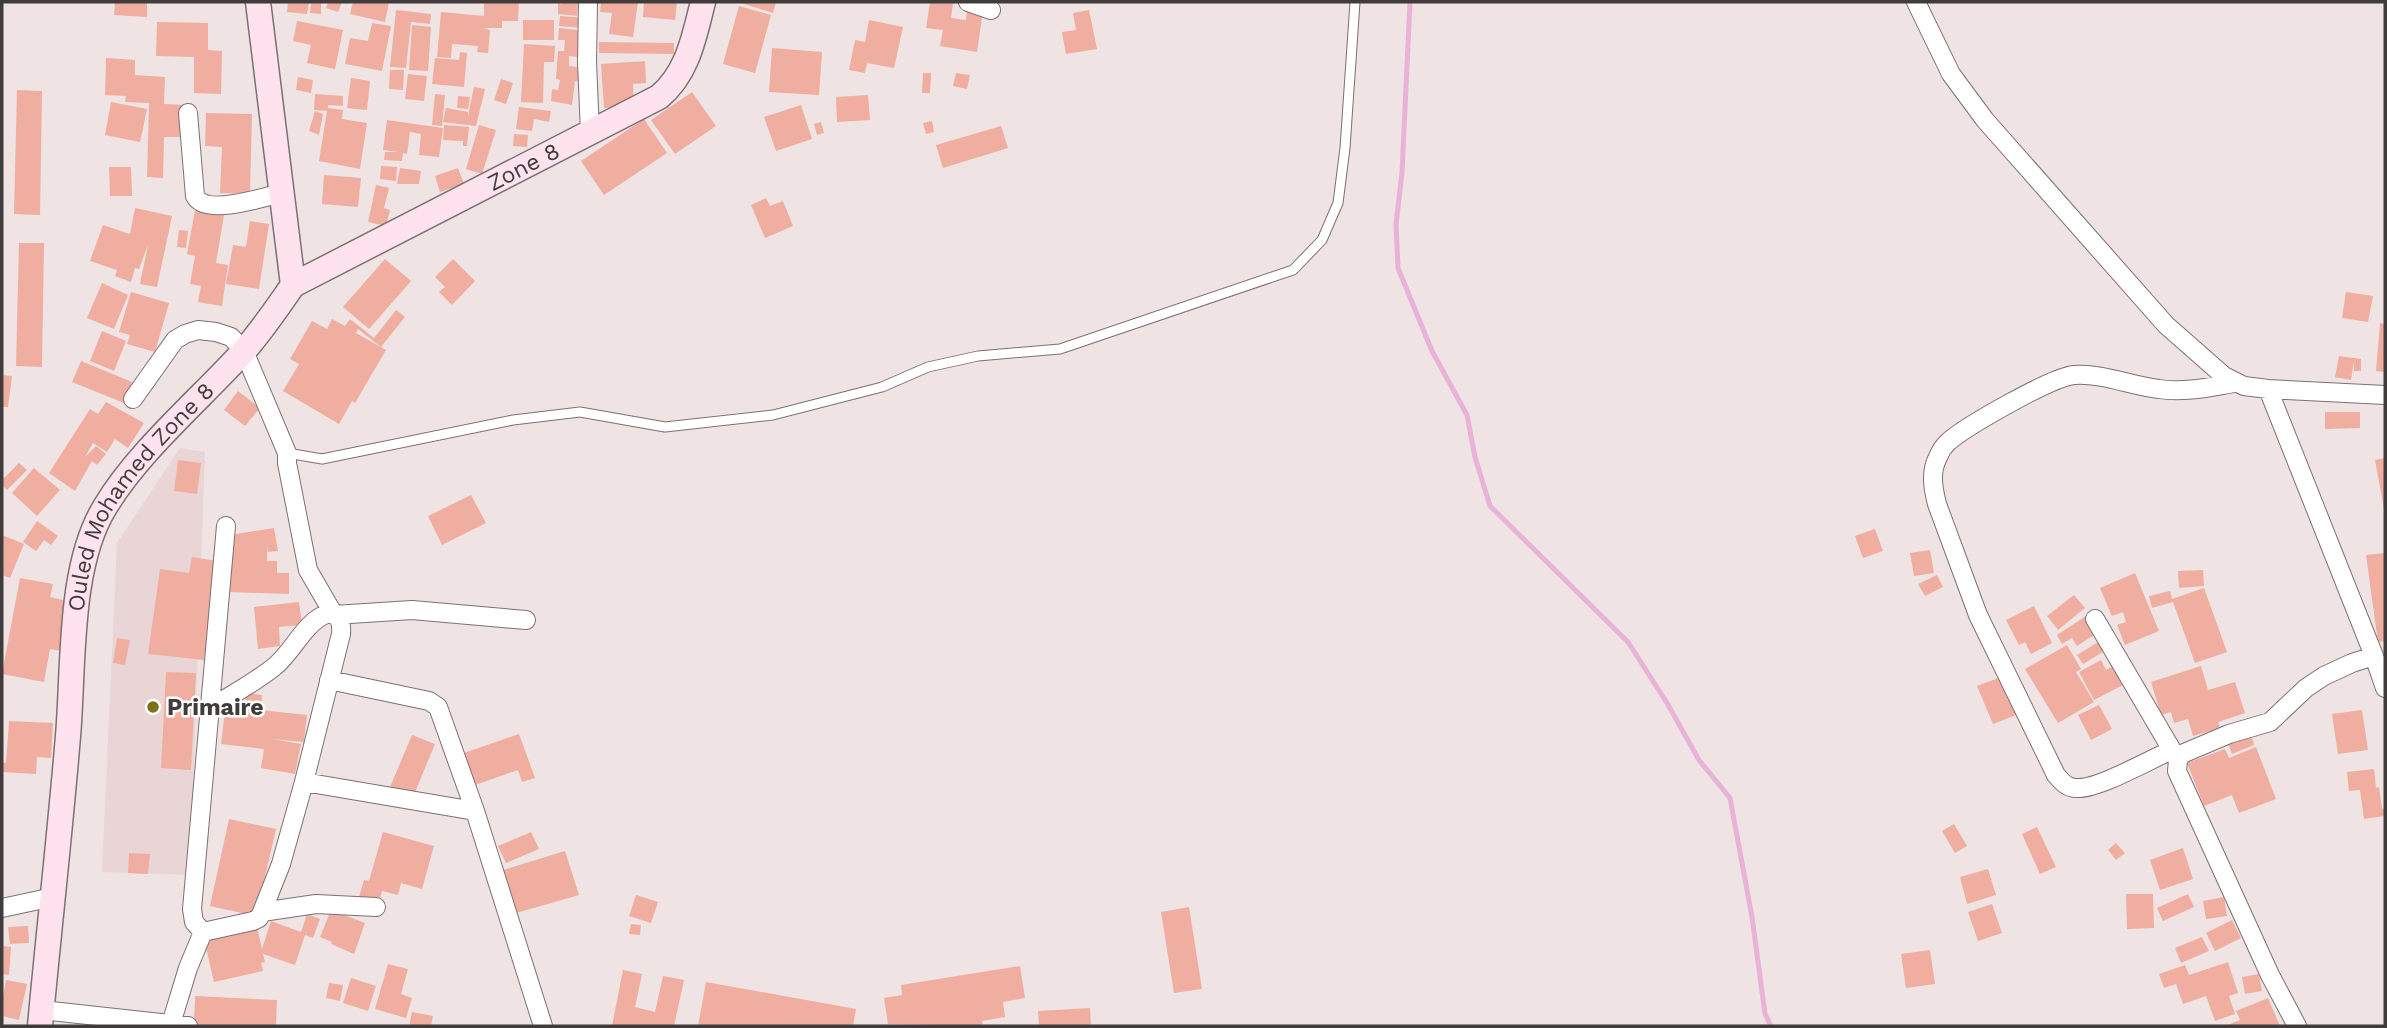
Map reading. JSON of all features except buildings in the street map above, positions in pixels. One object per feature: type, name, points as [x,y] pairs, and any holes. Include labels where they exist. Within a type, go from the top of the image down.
[{"type":"main road","points":[[258,2],[293,285]]},
{"type":"main road","name":"Zone 8","points":[[293,285],[659,96],[669,88],[688,59],[703,2]]},
{"type":"main road","name":"Ouled Mohamed Zone 8","points":[[41,1018],[68,734],[76,617],[85,556],[91,536],[104,508],[121,484],[175,422],[244,351],[293,285]]},
{"type":"street","points":[[588,2],[590,133]]},
{"type":"street","points":[[968,2],[991,10]]},
{"type":"street","points":[[1916,2],[1951,74],[1985,120],[2166,325],[2234,383]]},
{"type":"street","points":[[188,113],[195,196],[200,203],[209,206],[234,203],[281,193]]},
{"type":"street","points":[[133,399],[175,340],[185,334],[198,330],[216,332],[231,337],[244,351],[287,453],[308,570],[334,615],[340,618],[342,628],[281,864],[262,912],[256,919],[203,932]]},
{"type":"street","points":[[2374,656],[2324,676],[2306,688],[2270,722],[2229,734],[2095,785],[2078,788],[2064,784],[2056,775],[1978,615],[1937,504],[1933,467],[1947,443],[2059,378],[2079,375],[2159,389],[2198,389],[2234,383],[2268,389],[2385,395]]},
{"type":"street","points":[[2268,389],[2385,688]]},
{"type":"street","points":[[203,932],[194,922],[192,909],[226,526]]},
{"type":"street","points":[[209,709],[276,666],[324,615],[412,610],[526,620]]},
{"type":"street","points":[[2095,619],[2175,755],[2178,776],[2270,975],[2297,1026]]},
{"type":"street","points":[[329,680],[429,701],[438,707],[475,811],[543,1026]]},
{"type":"street","points":[[304,782],[475,811]]},
{"type":"street","points":[[2,908],[53,897]]},
{"type":"street","points":[[262,912],[316,904],[376,907]]},
{"type":"street","points":[[41,1018],[180,1025],[188,968],[203,932]]},
{"type":"lane","points":[[287,453],[322,459],[513,419],[580,412],[665,427],[773,415],[882,387],[941,364],[978,356],[1060,349],[1293,270],[1322,240],[1338,203],[1345,148],[1355,2]]},
{"type":"shaded area","name":"Primaire","points":[[180,448],[205,452],[190,875],[102,872],[117,543]]},
{"type":"waterway","points":[[1410,2],[1402,173],[1396,224],[1398,268],[1432,351],[1467,415],[1475,457],[1490,506],[1628,642],[1699,760],[1730,798],[1752,917],[1765,1014],[1771,1026]]},
{"type":"place","name":"Primaire","points":[[153,707]]}]
